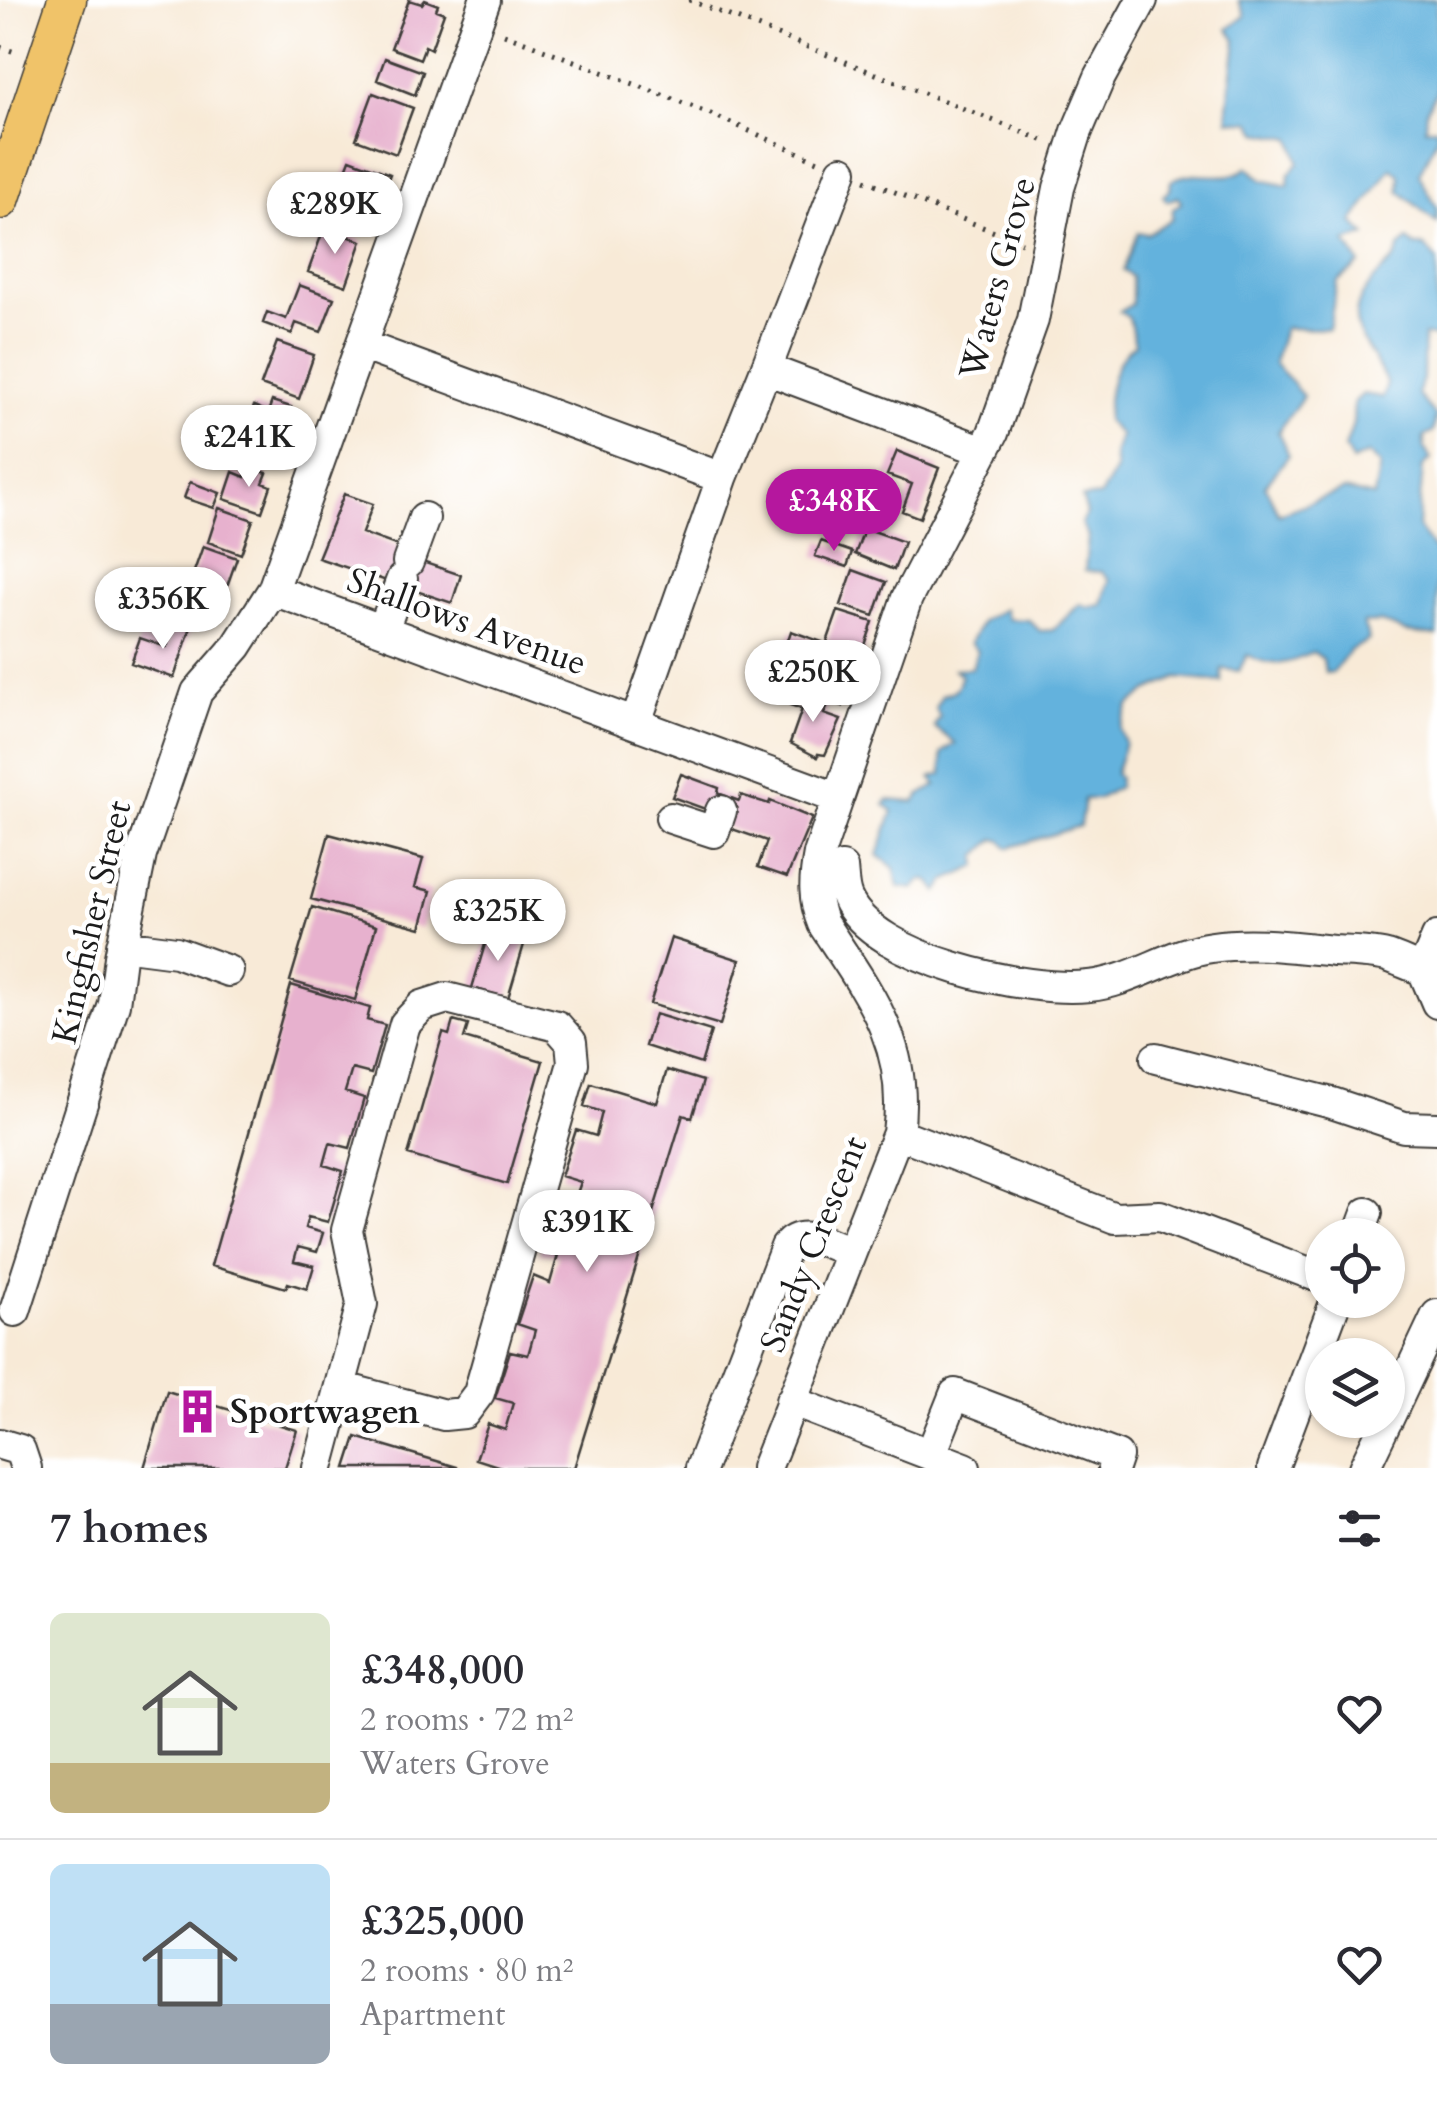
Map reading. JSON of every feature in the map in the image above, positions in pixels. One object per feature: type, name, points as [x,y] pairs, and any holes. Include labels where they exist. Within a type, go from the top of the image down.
[{"type":"main road","points":[[0,200],[66,0]]},
{"type":"street","name":"Kingfisher Street","points":[[15,1311],[105,1036],[151,821],[197,692],[238,646],[272,590],[485,0]]},
{"type":"street","name":"Waters Grove","points":[[898,1133],[902,1098],[891,1037],[823,924],[814,882],[820,854],[906,598],[984,451],[1033,320],[1059,188],[1071,151],[1100,77],[1142,0]]},
{"type":"street","points":[[636,722],[722,478],[842,171]]},
{"type":"street","points":[[360,344],[722,478]]},
{"type":"street","points":[[766,368],[984,451]]},
{"type":"street","points":[[383,630],[424,518]]},
{"type":"street","name":"Shallows Avenue","points":[[272,590],[837,798]]},
{"type":"street","points":[[671,818],[714,832],[737,760]]},
{"type":"street","points":[[842,868],[847,898],[866,922],[897,946],[939,964],[982,975],[1089,986],[1209,947],[1258,943],[1386,956],[1423,970]]},
{"type":"street","points":[[1437,937],[1423,970],[1437,1003]]},
{"type":"street","points":[[122,945],[176,952],[228,970]]},
{"type":"street","points":[[318,1468],[362,1304],[347,1230],[405,1024],[422,1006],[447,998],[557,1026],[571,1042],[573,1063],[478,1393],[464,1413],[444,1416],[340,1387]]},
{"type":"street","points":[[1156,1058],[1404,1126],[1437,1128]]},
{"type":"street","name":"Sandy Crescent","points":[[766,1468],[898,1133],[1116,1218],[1160,1216],[1305,1271]]},
{"type":"street","points":[[701,1468],[792,1240],[804,1236],[850,1252]]},
{"type":"street","points":[[1405,1382],[1437,1315]]},
{"type":"street","points":[[1274,1468],[1329,1318]]},
{"type":"street","points":[[931,1454],[955,1394],[1118,1456],[1113,1468]]},
{"type":"street","points":[[791,1401],[965,1468]]},
{"type":"street","points":[[1364,1468],[1378,1438]]},
{"type":"street","points":[[0,1444],[20,1450],[26,1468]]},
{"type":"path","points":[[689,0],[1071,151]]},
{"type":"path","points":[[501,33],[1046,252]]},
{"type":"water","points":[[1238,0],[1437,0],[1437,91],[1426,110],[1425,128],[1437,128],[1437,137],[1419,174],[1437,208],[1437,223],[1399,191],[1400,175],[1391,168],[1353,222],[1366,235],[1346,242],[1360,264],[1337,282],[1329,329],[1284,328],[1274,363],[1303,396],[1278,432],[1289,455],[1265,486],[1279,514],[1344,490],[1374,497],[1380,465],[1368,454],[1352,461],[1345,448],[1353,424],[1354,402],[1363,394],[1383,397],[1387,384],[1363,340],[1356,316],[1367,289],[1395,258],[1399,247],[1408,240],[1415,246],[1425,246],[1437,261],[1437,337],[1424,335],[1423,379],[1418,395],[1436,416],[1433,432],[1424,437],[1424,448],[1431,459],[1423,466],[1418,527],[1437,555],[1437,636],[1405,632],[1381,622],[1363,623],[1369,640],[1349,651],[1333,672],[1325,673],[1323,659],[1313,652],[1280,663],[1247,655],[1239,671],[1222,669],[1221,682],[1177,678],[1147,691],[1129,706],[1120,729],[1125,743],[1115,774],[1118,787],[1098,799],[1084,799],[1080,826],[1008,848],[995,839],[977,856],[978,866],[947,880],[938,892],[930,881],[923,879],[913,889],[899,887],[894,868],[878,855],[893,811],[885,805],[887,800],[915,802],[937,785],[931,778],[942,774],[942,753],[955,743],[934,727],[940,716],[935,708],[942,695],[959,684],[961,676],[954,669],[972,668],[977,651],[970,643],[982,621],[1004,609],[1008,619],[1029,620],[1040,631],[1053,630],[1080,604],[1102,605],[1109,579],[1102,572],[1085,571],[1088,536],[1081,523],[1087,513],[1082,498],[1100,496],[1116,470],[1114,455],[1120,435],[1106,421],[1116,369],[1135,344],[1129,318],[1120,312],[1132,304],[1132,277],[1123,271],[1138,232],[1147,234],[1172,219],[1173,209],[1181,203],[1178,197],[1167,201],[1163,196],[1170,190],[1171,181],[1180,177],[1230,175],[1248,167],[1262,180],[1288,186],[1289,174],[1299,162],[1292,138],[1258,132],[1252,122],[1229,120],[1236,40],[1228,29],[1245,16]]},
{"type":"building","points":[[409,0],[422,4],[425,0],[438,5],[436,10],[444,13],[431,49],[425,46],[420,59],[391,48]]},
{"type":"building","points":[[385,58],[423,72],[415,95],[377,80]]},
{"type":"building","points":[[373,93],[413,108],[396,154],[356,139]]},
{"type":"building","points":[[350,159],[390,174],[372,220],[332,206]]},
{"type":"building","points":[[324,228],[362,241],[346,286],[308,272]]},
{"type":"building","points":[[299,285],[334,298],[321,332],[296,323],[292,334],[263,323],[267,312],[286,319]]},
{"type":"building","points":[[277,342],[314,355],[299,399],[261,385]]},
{"type":"building","points":[[272,401],[291,407],[287,418],[291,420],[275,464],[237,450],[254,406],[268,412]]},
{"type":"building","points":[[897,451],[939,468],[920,518],[902,511],[912,484],[887,475]]},
{"type":"building","points":[[248,467],[267,473],[263,483],[271,486],[262,512],[224,499],[233,472],[245,477]]},
{"type":"building","points":[[190,482],[220,493],[214,508],[184,498]]},
{"type":"building","points":[[865,482],[881,487],[871,520],[853,513]]},
{"type":"building","points":[[344,494],[373,504],[362,533],[401,547],[419,561],[461,575],[452,603],[318,558]]},
{"type":"building","points":[[219,508],[253,520],[241,554],[208,542]]},
{"type":"building","points":[[865,528],[904,542],[894,570],[855,554]]},
{"type":"building","points":[[821,541],[852,552],[847,567],[815,556]]},
{"type":"building","points":[[203,546],[237,558],[225,592],[191,580]]},
{"type":"building","points":[[853,570],[886,582],[874,616],[841,605]]},
{"type":"building","points":[[182,595],[213,606],[207,624],[176,613]]},
{"type":"building","points":[[838,611],[873,622],[861,657],[826,645]]},
{"type":"building","points":[[175,622],[191,627],[174,678],[131,663],[140,638],[166,647]]},
{"type":"building","points":[[791,631],[822,642],[816,658],[786,646]]},
{"type":"building","points":[[814,667],[852,681],[843,706],[804,691]]},
{"type":"building","points":[[796,690],[829,702],[824,714],[841,720],[825,755],[817,757],[790,743],[802,709],[790,705]]},
{"type":"building","points":[[681,774],[719,788],[718,793],[739,801],[741,795],[769,804],[770,801],[812,818],[787,877],[758,867],[767,841],[729,828],[711,811],[672,797]]},
{"type":"building","points":[[329,834],[423,859],[415,887],[431,891],[421,928],[311,899]]},
{"type":"building","points":[[312,907],[376,926],[355,1000],[290,981]]},
{"type":"building","points":[[489,931],[525,941],[508,998],[472,988]]},
{"type":"building","points":[[671,938],[740,960],[720,1025],[650,1004]]},
{"type":"building","points":[[291,985],[370,1008],[367,1020],[385,1025],[371,1074],[352,1069],[345,1092],[364,1098],[350,1148],[330,1143],[324,1165],[343,1171],[328,1222],[308,1217],[305,1228],[323,1233],[317,1252],[298,1247],[294,1261],[314,1266],[307,1289],[288,1283],[286,1288],[211,1266]]},
{"type":"building","points":[[655,1014],[711,1031],[701,1064],[645,1046]]},
{"type":"building","points":[[453,1021],[468,1025],[464,1038],[543,1061],[507,1184],[408,1155],[443,1033],[449,1035]]},
{"type":"building","points":[[667,1070],[703,1081],[692,1118],[683,1115],[574,1468],[504,1468],[476,1459],[488,1424],[505,1430],[513,1403],[495,1398],[510,1351],[528,1355],[535,1330],[517,1324],[533,1276],[550,1283],[558,1255],[539,1253],[556,1202],[572,1208],[581,1182],[561,1176],[576,1130],[596,1136],[602,1112],[584,1106],[591,1083],[657,1103]]},
{"type":"building","name":"Sportwagen","points":[[167,1391],[297,1430],[285,1468],[144,1468]]},
{"type":"building","points":[[356,1437],[457,1467],[457,1468],[346,1468]]},
{"type":"place","name":"Sportwagen","points":[[197,1411]]}]
